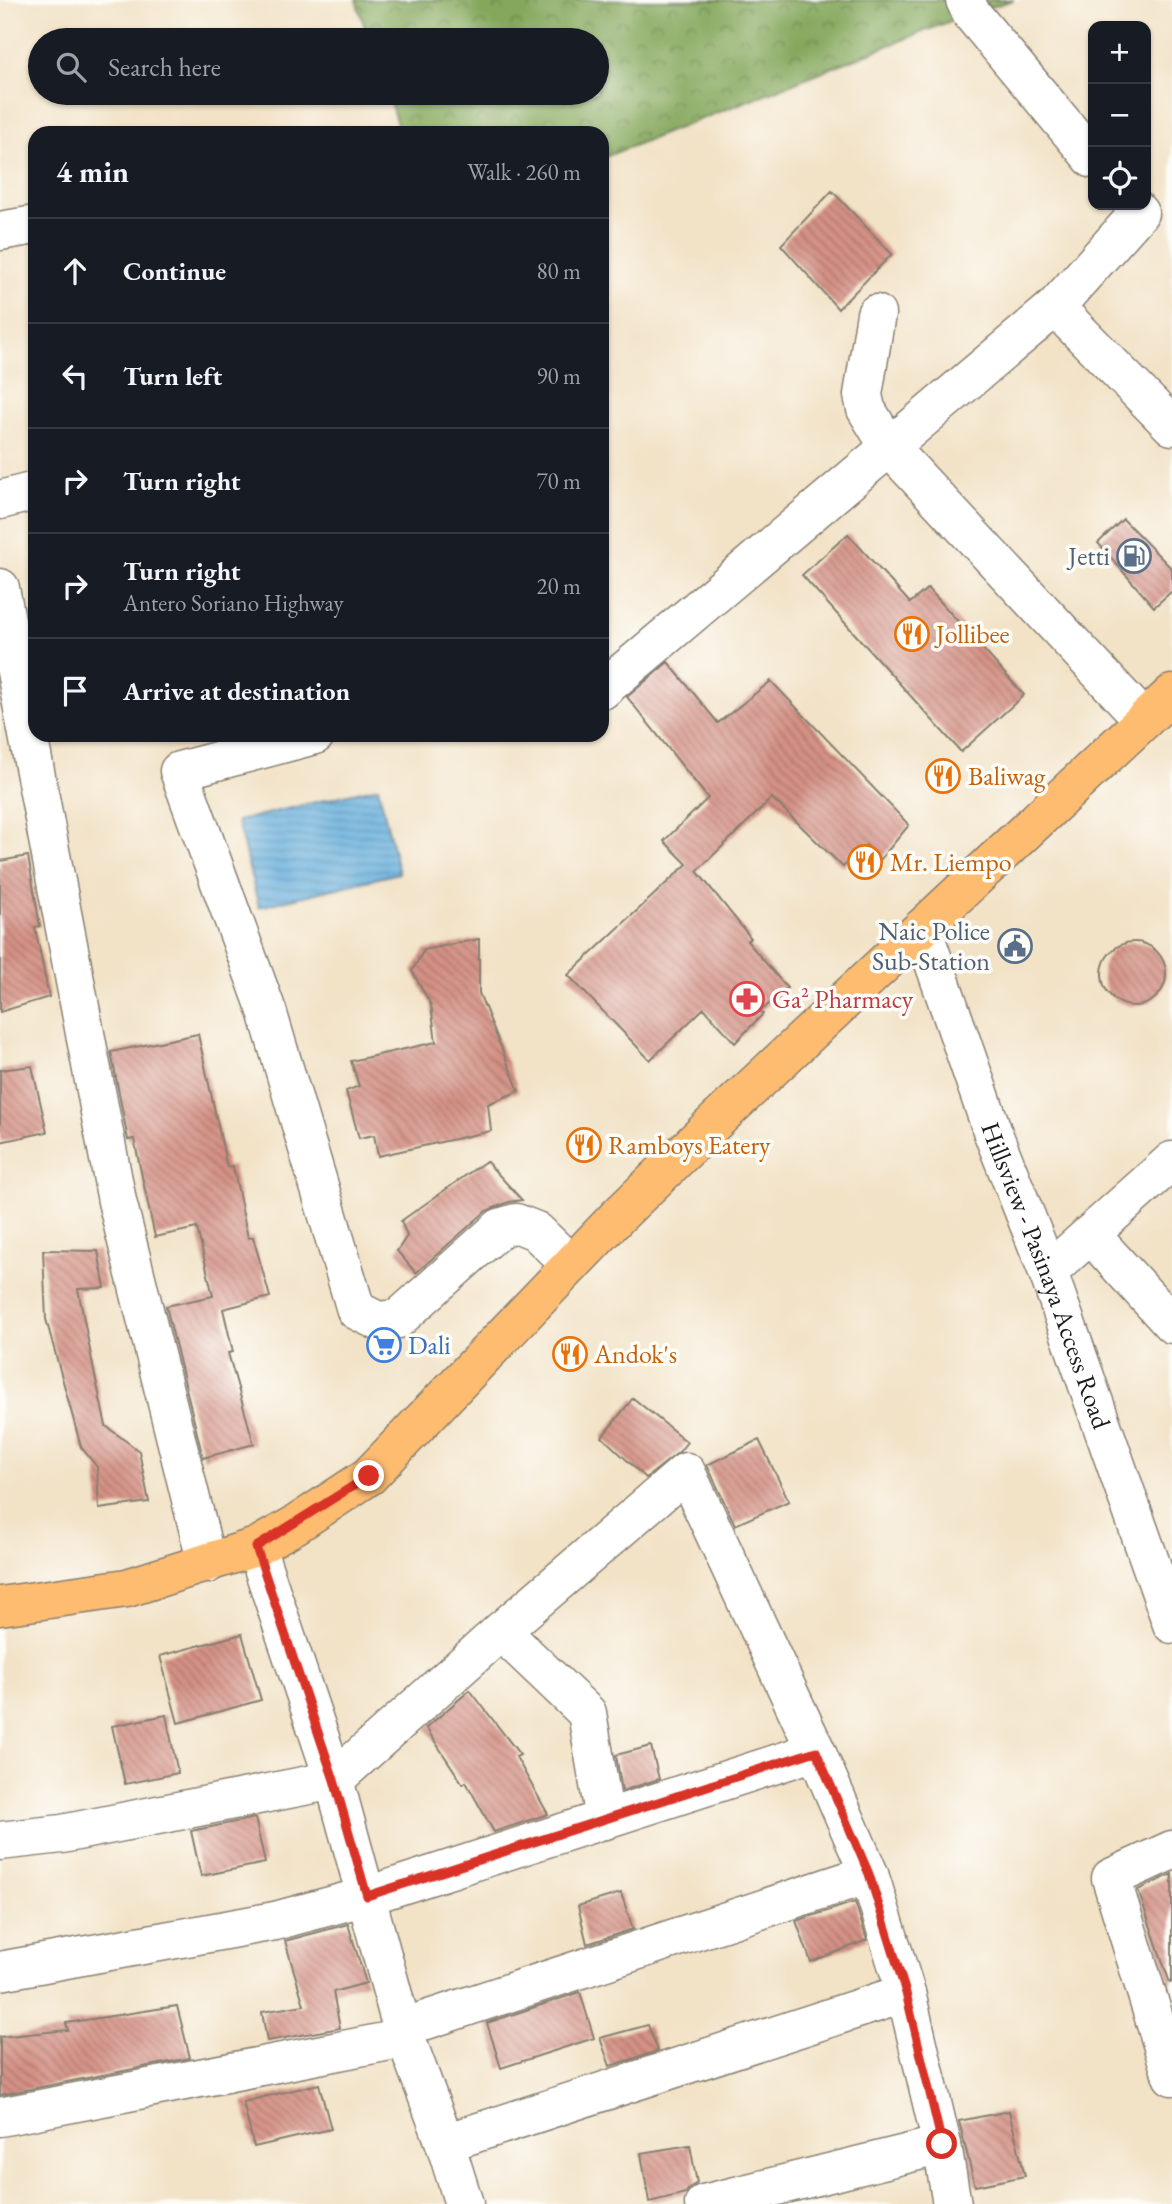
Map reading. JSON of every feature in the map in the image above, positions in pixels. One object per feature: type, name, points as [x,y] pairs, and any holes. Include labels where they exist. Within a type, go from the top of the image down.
[{"type":"main road","points":[[0,1606],[127,1588],[256,1547],[369,1476],[617,1217],[1172,694]]},
{"type":"street","points":[[965,0],[971,13],[1088,153]]},
{"type":"street","points":[[609,684],[1055,307],[1139,213],[1136,210]]},
{"type":"street","points":[[0,231],[28,226]]},
{"type":"street","points":[[1055,307],[1172,426]]},
{"type":"street","points":[[876,313],[863,395],[866,409],[889,447],[1144,720]]},
{"type":"street","points":[[0,500],[28,494]]},
{"type":"street","points":[[0,588],[17,766],[117,1201],[207,1564]]},
{"type":"street","points":[[292,742],[178,771],[267,1011],[356,1310],[378,1321],[398,1319],[500,1228],[516,1223],[536,1231],[570,1265]]},
{"type":"street","name":"Hillsview - Pasinaya Access Road","points":[[922,928],[994,1136],[1048,1272],[1172,1624]]},
{"type":"street","points":[[1048,1272],[1090,1234],[1168,1172]]},
{"type":"street","points":[[1090,1234],[1172,1324]]},
{"type":"street","points":[[0,1841],[62,1834],[334,1780],[687,1472],[816,1751],[869,1874],[906,1993],[942,2144],[952,2204]]},
{"type":"street","points":[[256,1547],[334,1780],[403,2033],[445,2143],[464,2204]]},
{"type":"street","points":[[501,1632],[587,1713],[605,1820]]},
{"type":"street","points":[[0,1971],[275,1921],[367,1896],[816,1751]]},
{"type":"street","points":[[1172,1850],[1111,1878],[1172,2076]]},
{"type":"street","points":[[0,2117],[403,2033],[869,1874]]},
{"type":"street","points":[[445,2143],[906,1993]]},
{"type":"street","points":[[704,2204],[942,2144]]},
{"type":"green space","points":[[356,0],[1014,0],[971,13],[609,155],[609,126],[398,126],[391,105],[609,105],[609,28],[365,28]]},
{"type":"water","points":[[378,787],[399,873],[259,907],[237,821]]},
{"type":"building","points":[[832,191],[892,254],[838,309],[781,245]]},
{"type":"building","name":"Jetti","points":[[1123,519],[1172,569],[1172,591],[1154,607],[1098,543]]},
{"type":"building","name":"Jollibee","points":[[848,534],[910,603],[928,588],[1024,695],[961,752],[802,575]]},
{"type":"building","points":[[668,662],[718,723],[771,681],[909,825],[880,860],[866,845],[843,867],[772,798],[697,871],[751,938],[747,941],[787,988],[760,1012],[763,1014],[735,1043],[704,1008],[650,1060],[568,975],[687,864],[664,841],[708,798],[627,697]]},
{"type":"building","points":[[28,856],[40,926],[35,927],[49,997],[0,1012],[0,861]]},
{"type":"building","points":[[479,939],[479,993],[519,1091],[488,1104],[491,1131],[378,1156],[374,1135],[359,1138],[346,1091],[359,1086],[351,1061],[436,1042],[431,1005],[412,971],[424,950]]},
{"type":"building","points":[[1134,942],[1152,948],[1160,956],[1166,974],[1160,992],[1152,1000],[1134,1006],[1116,1000],[1108,992],[1102,974],[1108,956],[1116,948]]},
{"type":"building","points":[[198,1034],[227,1167],[233,1166],[248,1238],[253,1237],[270,1297],[223,1309],[233,1352],[228,1353],[254,1444],[203,1458],[166,1306],[213,1296],[197,1228],[155,1237],[134,1139],[128,1140],[111,1052]]},
{"type":"building","points":[[32,1066],[47,1132],[0,1142],[0,1070]]},
{"type":"building","points":[[486,1161],[522,1200],[486,1211],[416,1273],[397,1251],[407,1236],[401,1221]]},
{"type":"building","points":[[43,1250],[98,1251],[105,1288],[78,1289],[94,1371],[106,1426],[139,1451],[149,1502],[99,1509],[97,1467],[81,1447],[46,1319]]},
{"type":"building","points":[[633,1398],[687,1442],[679,1452],[646,1478],[602,1437]]},
{"type":"building","points":[[759,1440],[789,1501],[735,1525],[707,1465]]},
{"type":"building","points":[[242,1634],[261,1700],[178,1723],[160,1656]]},
{"type":"building","points":[[470,1690],[520,1755],[516,1757],[548,1814],[494,1832],[466,1782],[463,1784],[426,1728]]},
{"type":"building","points":[[166,1715],[178,1773],[125,1784],[112,1726]]},
{"type":"building","points":[[651,1746],[659,1779],[622,1791],[616,1755]]},
{"type":"building","points":[[255,1818],[265,1863],[201,1876],[191,1831]]},
{"type":"building","points":[[1172,1874],[1172,1982],[1170,1983],[1138,1890]]},
{"type":"building","points":[[621,1893],[633,1929],[587,1944],[578,1906]]},
{"type":"building","points":[[855,1902],[867,1940],[811,1962],[796,1921]]},
{"type":"building","points":[[348,1924],[366,1983],[333,1992],[340,2028],[267,2041],[262,2012],[304,2005],[285,1941]]},
{"type":"building","points":[[580,1992],[594,2038],[501,2068],[487,2023]]},
{"type":"building","points":[[177,2006],[190,2058],[0,2095],[0,2037],[68,2030],[66,2023]]},
{"type":"building","points":[[648,2025],[658,2051],[610,2066],[600,2038]]},
{"type":"building","points":[[319,2084],[331,2129],[254,2147],[243,2102]]},
{"type":"building","points":[[1009,2111],[1025,2176],[975,2186],[959,2121]]},
{"type":"building","points":[[690,2145],[697,2183],[686,2193],[649,2202],[641,2153]]},
{"type":"place","name":"Jetti","points":[[1134,556]]},
{"type":"place","name":"Jollibee","points":[[912,634]]},
{"type":"place","name":"Baliwag","points":[[943,776]]},
{"type":"place","name":"Mr. Liempo","points":[[865,862]]},
{"type":"place","name":"Naic Police Sub-Station","points":[[1015,946]]},
{"type":"place","name":"Ga² Pharmacy","points":[[747,999]]},
{"type":"place","name":"Ramboys Eatery","points":[[584,1145]]},
{"type":"place","name":"Dali","points":[[384,1345]]},
{"type":"place","name":"Andok's","points":[[570,1354]]},
{"type":"route","points":[[369,1476],[295,1525],[256,1547],[334,1780],[367,1896],[816,1751],[869,1874],[906,1993],[942,2144]]}]
